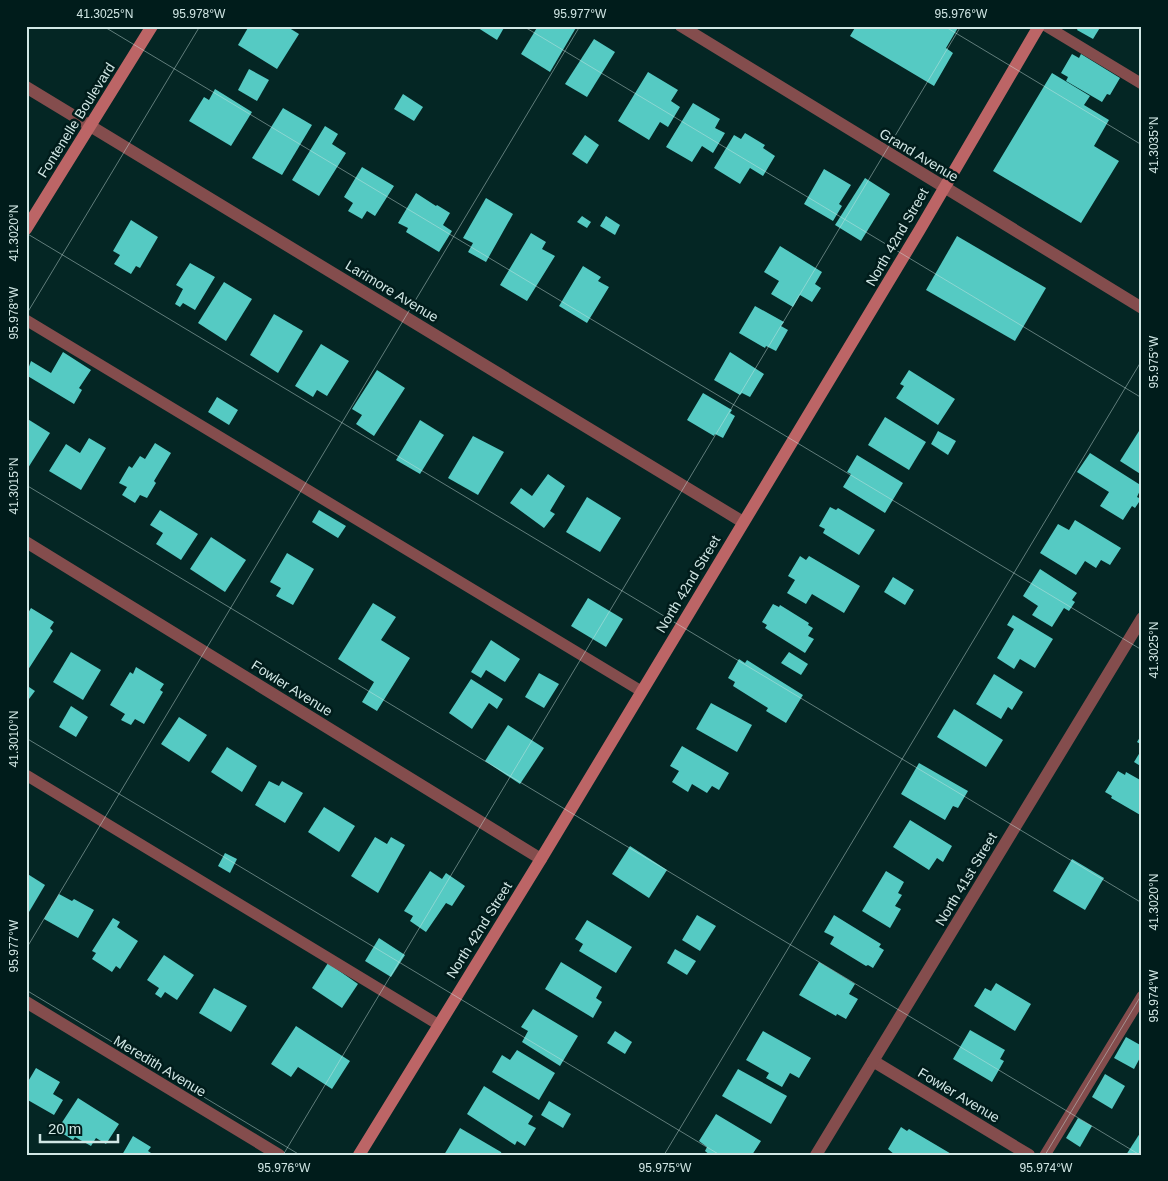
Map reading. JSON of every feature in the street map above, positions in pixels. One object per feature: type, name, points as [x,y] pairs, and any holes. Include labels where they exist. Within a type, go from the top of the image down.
[{"type":"main road","name":"Fontenelle Boulevard","points":[[26,229],[152,26]]},
{"type":"main road","name":"North 42nd Street","points":[[359,1155],[541,859],[742,522],[919,231],[943,187],[1039,26]]},
{"type":"street","name":"Grand Avenue","points":[[685,27],[1142,308]]},
{"type":"street","name":"Larimore Avenue","points":[[26,87],[742,522]]},
{"type":"street","name":"Fowler Avenue","points":[[26,542],[541,859]]},
{"type":"street","name":"North 41st Street","points":[[816,1155],[1142,618]]},
{"type":"street","name":"Meredith Avenue","points":[[26,1002],[279,1155]]},
{"type":"street","name":"Fowler Avenue","points":[[873,1061],[1030,1155]]},
{"type":"lane","points":[[1046,26],[1142,84]]},
{"type":"lane","points":[[26,320],[641,691]]},
{"type":"lane","points":[[26,775],[438,1025]]},
{"type":"lane","points":[[1045,1155],[1142,996]]},
{"type":"building","points":[[249,26],[286,26],[299,34],[277,69],[238,45]]},
{"type":"building","points":[[475,26],[505,26],[497,40]]},
{"type":"building","points":[[538,26],[577,26],[550,72],[521,54]]},
{"type":"building","points":[[856,26],[959,26],[946,48],[953,53],[934,86],[850,36]]},
{"type":"building","points":[[1079,26],[1101,26],[1093,39],[1077,30]]},
{"type":"building","points":[[594,39],[615,52],[587,97],[565,84]]},
{"type":"building","points":[[1072,54],[1079,58],[1081,54],[1120,78],[1110,95],[1107,94],[1102,102],[1066,81],[1068,77],[1061,73]]},
{"type":"building","points":[[249,69],[269,80],[257,101],[238,90]]},
{"type":"building","points":[[648,72],[678,90],[671,101],[680,107],[668,127],[660,122],[649,140],[618,121]]},
{"type":"building","points":[[1052,73],[1090,96],[1084,105],[1109,120],[1094,146],[1119,161],[1081,223],[993,171]]},
{"type":"building","points":[[215,89],[252,112],[231,146],[189,121],[204,97],[209,100]]},
{"type":"building","points":[[403,94],[423,107],[414,121],[394,109]]},
{"type":"building","points":[[693,103],[720,119],[715,128],[725,133],[713,153],[702,146],[692,162],[666,147]]},
{"type":"building","points":[[283,108],[312,125],[282,175],[252,158]]},
{"type":"building","points":[[325,126],[338,134],[332,144],[346,153],[319,196],[292,180]]},
{"type":"building","points":[[745,133],[765,145],[763,148],[775,156],[763,176],[750,168],[740,184],[714,168],[734,135],[741,139]]},
{"type":"building","points":[[585,135],[599,145],[587,164],[572,154]]},
{"type":"building","points":[[362,167],[394,186],[375,216],[367,211],[362,219],[348,211],[353,203],[344,197]]},
{"type":"building","points":[[824,169],[851,185],[839,204],[842,206],[833,221],[804,204]]},
{"type":"building","points":[[865,178],[890,194],[861,241],[835,225]]},
{"type":"building","points":[[416,193],[450,213],[443,225],[452,231],[439,252],[406,232],[408,228],[398,223]]},
{"type":"building","points":[[486,198],[513,214],[486,262],[468,252],[473,243],[463,238]]},
{"type":"building","points":[[582,216],[591,222],[587,228],[577,222]]},
{"type":"building","points":[[606,216],[620,225],[615,235],[600,226]]},
{"type":"building","points":[[131,220],[158,237],[140,268],[136,266],[131,274],[114,264],[120,255],[113,251]]},
{"type":"building","points":[[531,233],[546,242],[542,249],[555,256],[527,301],[500,285]]},
{"type":"building","points":[[957,236],[1046,288],[1015,341],[926,290]]},
{"type":"building","points":[[780,246],[822,272],[815,284],[821,288],[812,302],[800,295],[793,307],[771,294],[779,281],[764,272]]},
{"type":"building","points":[[190,263],[215,277],[195,310],[183,303],[180,307],[175,304],[183,289],[176,285]]},
{"type":"building","points":[[583,266],[601,277],[598,281],[609,287],[587,323],[559,306]]},
{"type":"building","points":[[224,282],[252,299],[226,341],[198,323]]},
{"type":"building","points":[[755,306],[784,322],[781,326],[788,330],[776,351],[766,346],[765,348],[739,333]]},
{"type":"building","points":[[274,314],[303,331],[278,373],[250,355]]},
{"type":"building","points":[[321,344],[349,361],[327,396],[317,390],[313,397],[295,386]]},
{"type":"building","points":[[63,352],[91,370],[79,388],[82,390],[74,404],[26,375],[31,361],[51,373]]},
{"type":"building","points":[[730,352],[764,374],[750,397],[742,393],[740,395],[714,380]]},
{"type":"building","points":[[377,370],[405,388],[374,436],[356,424],[362,415],[352,409]]},
{"type":"building","points":[[909,370],[955,399],[938,425],[896,398],[904,386],[900,384]]},
{"type":"building","points":[[703,393],[732,410],[730,413],[735,416],[723,438],[715,434],[714,436],[687,420]]},
{"type":"building","points":[[217,397],[238,410],[229,425],[208,412]]},
{"type":"building","points":[[885,417],[926,442],[909,470],[868,445]]},
{"type":"building","points":[[26,418],[50,433],[28,468],[26,467]]},
{"type":"building","points":[[420,420],[444,435],[420,474],[396,460]]},
{"type":"building","points":[[938,431],[956,441],[948,455],[931,444]]},
{"type":"building","points":[[1139,431],[1142,433],[1142,475],[1120,461]]},
{"type":"building","points":[[473,436],[504,452],[478,495],[448,478]]},
{"type":"building","points":[[89,438],[106,448],[81,490],[49,471],[66,444],[80,453]]},
{"type":"building","points":[[155,443],[171,453],[154,481],[156,483],[147,498],[140,495],[135,503],[122,495],[127,487],[119,483],[129,466],[132,468],[140,456],[145,459]]},
{"type":"building","points":[[1090,453],[1142,486],[1137,497],[1141,499],[1135,508],[1132,506],[1123,520],[1100,506],[1109,492],[1077,472]]},
{"type":"building","points":[[857,455],[903,483],[885,513],[843,487],[851,474],[847,472]]},
{"type":"building","points":[[548,474],[565,486],[550,511],[555,514],[544,528],[510,503],[521,488],[532,496]]},
{"type":"building","points":[[587,497],[621,518],[600,552],[566,532]]},
{"type":"building","points":[[830,507],[836,510],[838,508],[875,530],[859,555],[823,533],[825,529],[819,526]]},
{"type":"building","points":[[160,510],[198,534],[181,560],[156,544],[163,533],[150,525]]},
{"type":"building","points":[[319,510],[346,526],[338,538],[312,522]]},
{"type":"building","points":[[1075,520],[1121,548],[1110,565],[1101,560],[1096,568],[1085,561],[1076,575],[1040,553],[1058,524],[1069,530]]},
{"type":"building","points":[[211,537],[246,560],[225,592],[190,569]]},
{"type":"building","points":[[287,553],[314,569],[293,605],[276,596],[281,588],[270,582]]},
{"type":"building","points":[[800,556],[806,560],[809,556],[860,586],[844,613],[812,594],[806,604],[787,593],[795,580],[788,576]]},
{"type":"building","points":[[1040,569],[1077,593],[1072,600],[1075,602],[1069,611],[1064,608],[1052,627],[1032,615],[1038,606],[1023,596]]},
{"type":"building","points":[[893,577],[914,590],[905,605],[884,592]]},
{"type":"building","points":[[588,598],[623,619],[606,647],[571,626]]},
{"type":"building","points":[[373,603],[396,617],[381,640],[410,658],[377,711],[362,702],[374,682],[338,659]]},
{"type":"building","points":[[773,604],[779,607],[780,605],[809,623],[808,625],[813,628],[808,636],[814,639],[805,653],[765,628],[767,625],[762,622]]},
{"type":"building","points":[[31,608],[54,622],[50,628],[53,631],[26,673],[26,612],[28,613]]},
{"type":"building","points":[[1013,615],[1053,639],[1035,668],[1020,659],[1014,669],[997,658],[1014,629],[1007,625]]},
{"type":"building","points":[[491,640],[520,659],[505,682],[486,670],[481,678],[471,672]]},
{"type":"building","points":[[71,652],[101,670],[83,700],[53,682]]},
{"type":"building","points":[[789,652],[808,664],[801,675],[781,663]]},
{"type":"building","points":[[739,659],[745,663],[747,660],[803,695],[786,723],[766,711],[768,708],[733,686],[735,682],[728,678]]},
{"type":"building","points":[[136,667],[164,684],[160,690],[163,692],[144,724],[135,719],[131,725],[121,720],[125,714],[110,705],[130,672],[133,674]]},
{"type":"building","points":[[539,673],[559,684],[544,708],[525,697]]},
{"type":"building","points":[[994,674],[1023,692],[1012,710],[1008,707],[1001,719],[976,704]]},
{"type":"building","points":[[471,679],[503,699],[497,709],[489,703],[472,729],[449,713]]},
{"type":"building","points":[[26,685],[35,691],[26,703]]},
{"type":"building","points":[[711,703],[752,725],[737,752],[696,729]]},
{"type":"building","points":[[71,706],[88,717],[76,737],[59,727]]},
{"type":"building","points":[[954,709],[1003,740],[986,767],[937,737]]},
{"type":"building","points":[[179,717],[207,735],[189,762],[161,744]]},
{"type":"building","points":[[508,725],[544,748],[520,784],[485,761]]},
{"type":"building","points":[[1142,734],[1142,745],[1137,742]]},
{"type":"building","points":[[682,746],[729,773],[719,790],[712,786],[707,793],[692,784],[688,792],[672,782],[679,771],[670,766]]},
{"type":"building","points":[[227,747],[257,766],[242,792],[211,772]]},
{"type":"building","points":[[1142,749],[1142,767],[1134,762]]},
{"type":"building","points":[[919,763],[968,791],[958,808],[953,806],[945,820],[901,794]]},
{"type":"building","points":[[1118,771],[1125,775],[1126,772],[1142,781],[1142,816],[1111,798],[1112,796],[1105,792]]},
{"type":"building","points":[[269,781],[279,786],[282,781],[303,793],[285,823],[255,805]]},
{"type":"building","points":[[324,807],[355,826],[339,852],[308,832]]},
{"type":"building","points":[[910,820],[952,846],[943,862],[937,858],[929,870],[893,847]]},
{"type":"building","points":[[375,837],[387,844],[391,837],[405,845],[378,893],[351,876]]},
{"type":"building","points":[[630,846],[667,870],[649,898],[612,874]]},
{"type":"building","points":[[225,853],[237,859],[230,873],[218,866]]},
{"type":"building","points":[[1072,859],[1104,878],[1085,910],[1053,891]]},
{"type":"building","points":[[430,871],[442,879],[446,873],[465,886],[452,906],[446,903],[426,932],[410,921],[413,916],[404,911]]},
{"type":"building","points":[[886,871],[904,882],[898,893],[902,895],[895,906],[901,909],[890,928],[862,911]]},
{"type":"building","points":[[26,873],[45,885],[29,912],[26,910]]},
{"type":"building","points":[[59,894],[72,901],[74,899],[94,910],[78,938],[44,919]]},
{"type":"building","points":[[697,915],[716,926],[700,951],[682,940]]},
{"type":"building","points":[[834,915],[881,944],[879,947],[884,950],[873,968],[868,965],[866,966],[830,944],[834,937],[824,932]]},
{"type":"building","points":[[113,918],[120,922],[117,927],[138,941],[120,969],[116,966],[112,972],[92,959],[96,953],[92,951]]},
{"type":"building","points":[[587,920],[632,947],[616,973],[579,951],[583,944],[575,939]]},
{"type":"building","points":[[379,938],[405,955],[391,977],[365,961]]},
{"type":"building","points":[[675,949],[696,961],[687,975],[667,963]]},
{"type":"building","points":[[164,955],[194,975],[177,1000],[165,992],[161,998],[155,994],[159,988],[147,980]]},
{"type":"building","points":[[561,962],[602,987],[596,998],[602,1002],[593,1018],[545,989]]},
{"type":"building","points":[[819,962],[855,984],[849,994],[858,999],[846,1019],[837,1014],[836,1016],[799,995]]},
{"type":"building","points":[[328,963],[358,984],[342,1008],[312,988]]},
{"type":"building","points":[[996,983],[1031,1004],[1015,1031],[974,1006],[985,988],[991,991]]},
{"type":"building","points":[[214,988],[247,1006],[231,1032],[199,1013]]},
{"type":"building","points":[[533,1009],[578,1036],[560,1066],[522,1042],[528,1031],[521,1027]]},
{"type":"building","points":[[296,1026],[350,1061],[332,1089],[298,1067],[291,1077],[271,1064]]},
{"type":"building","points":[[970,1030],[1005,1050],[1000,1059],[1004,1061],[992,1082],[953,1059]]},
{"type":"building","points":[[615,1031],[632,1042],[625,1054],[607,1043]]},
{"type":"building","points":[[763,1031],[811,1058],[799,1078],[790,1073],[782,1087],[766,1078],[769,1073],[746,1060]]},
{"type":"building","points":[[1126,1037],[1142,1046],[1142,1054],[1134,1069],[1114,1058]]},
{"type":"building","points":[[517,1050],[555,1073],[539,1100],[492,1072],[502,1055],[510,1060]]},
{"type":"building","points":[[36,1068],[60,1082],[53,1094],[63,1100],[54,1115],[26,1099],[26,1085]]},
{"type":"building","points":[[738,1069],[787,1096],[771,1124],[722,1096]]},
{"type":"building","points":[[1105,1074],[1125,1086],[1112,1109],[1092,1097]]},
{"type":"building","points":[[484,1086],[533,1116],[528,1124],[536,1128],[525,1146],[517,1141],[515,1145],[467,1114]]},
{"type":"building","points":[[78,1098],[119,1124],[106,1144],[96,1138],[91,1146],[75,1137],[73,1140],[57,1130]]},
{"type":"building","points":[[549,1101],[571,1114],[563,1128],[541,1115]]},
{"type":"building","points":[[716,1114],[761,1141],[752,1155],[710,1155],[705,1151],[707,1147],[699,1141]]},
{"type":"building","points":[[1078,1118],[1092,1126],[1080,1147],[1066,1138]]},
{"type":"building","points":[[901,1127],[907,1131],[909,1129],[953,1155],[895,1155],[888,1149]]},
{"type":"building","points":[[460,1128],[501,1152],[502,1155],[444,1155]]},
{"type":"building","points":[[1142,1130],[1142,1155],[1126,1155]]},
{"type":"building","points":[[133,1136],[151,1147],[148,1151],[154,1155],[122,1155]]}]
